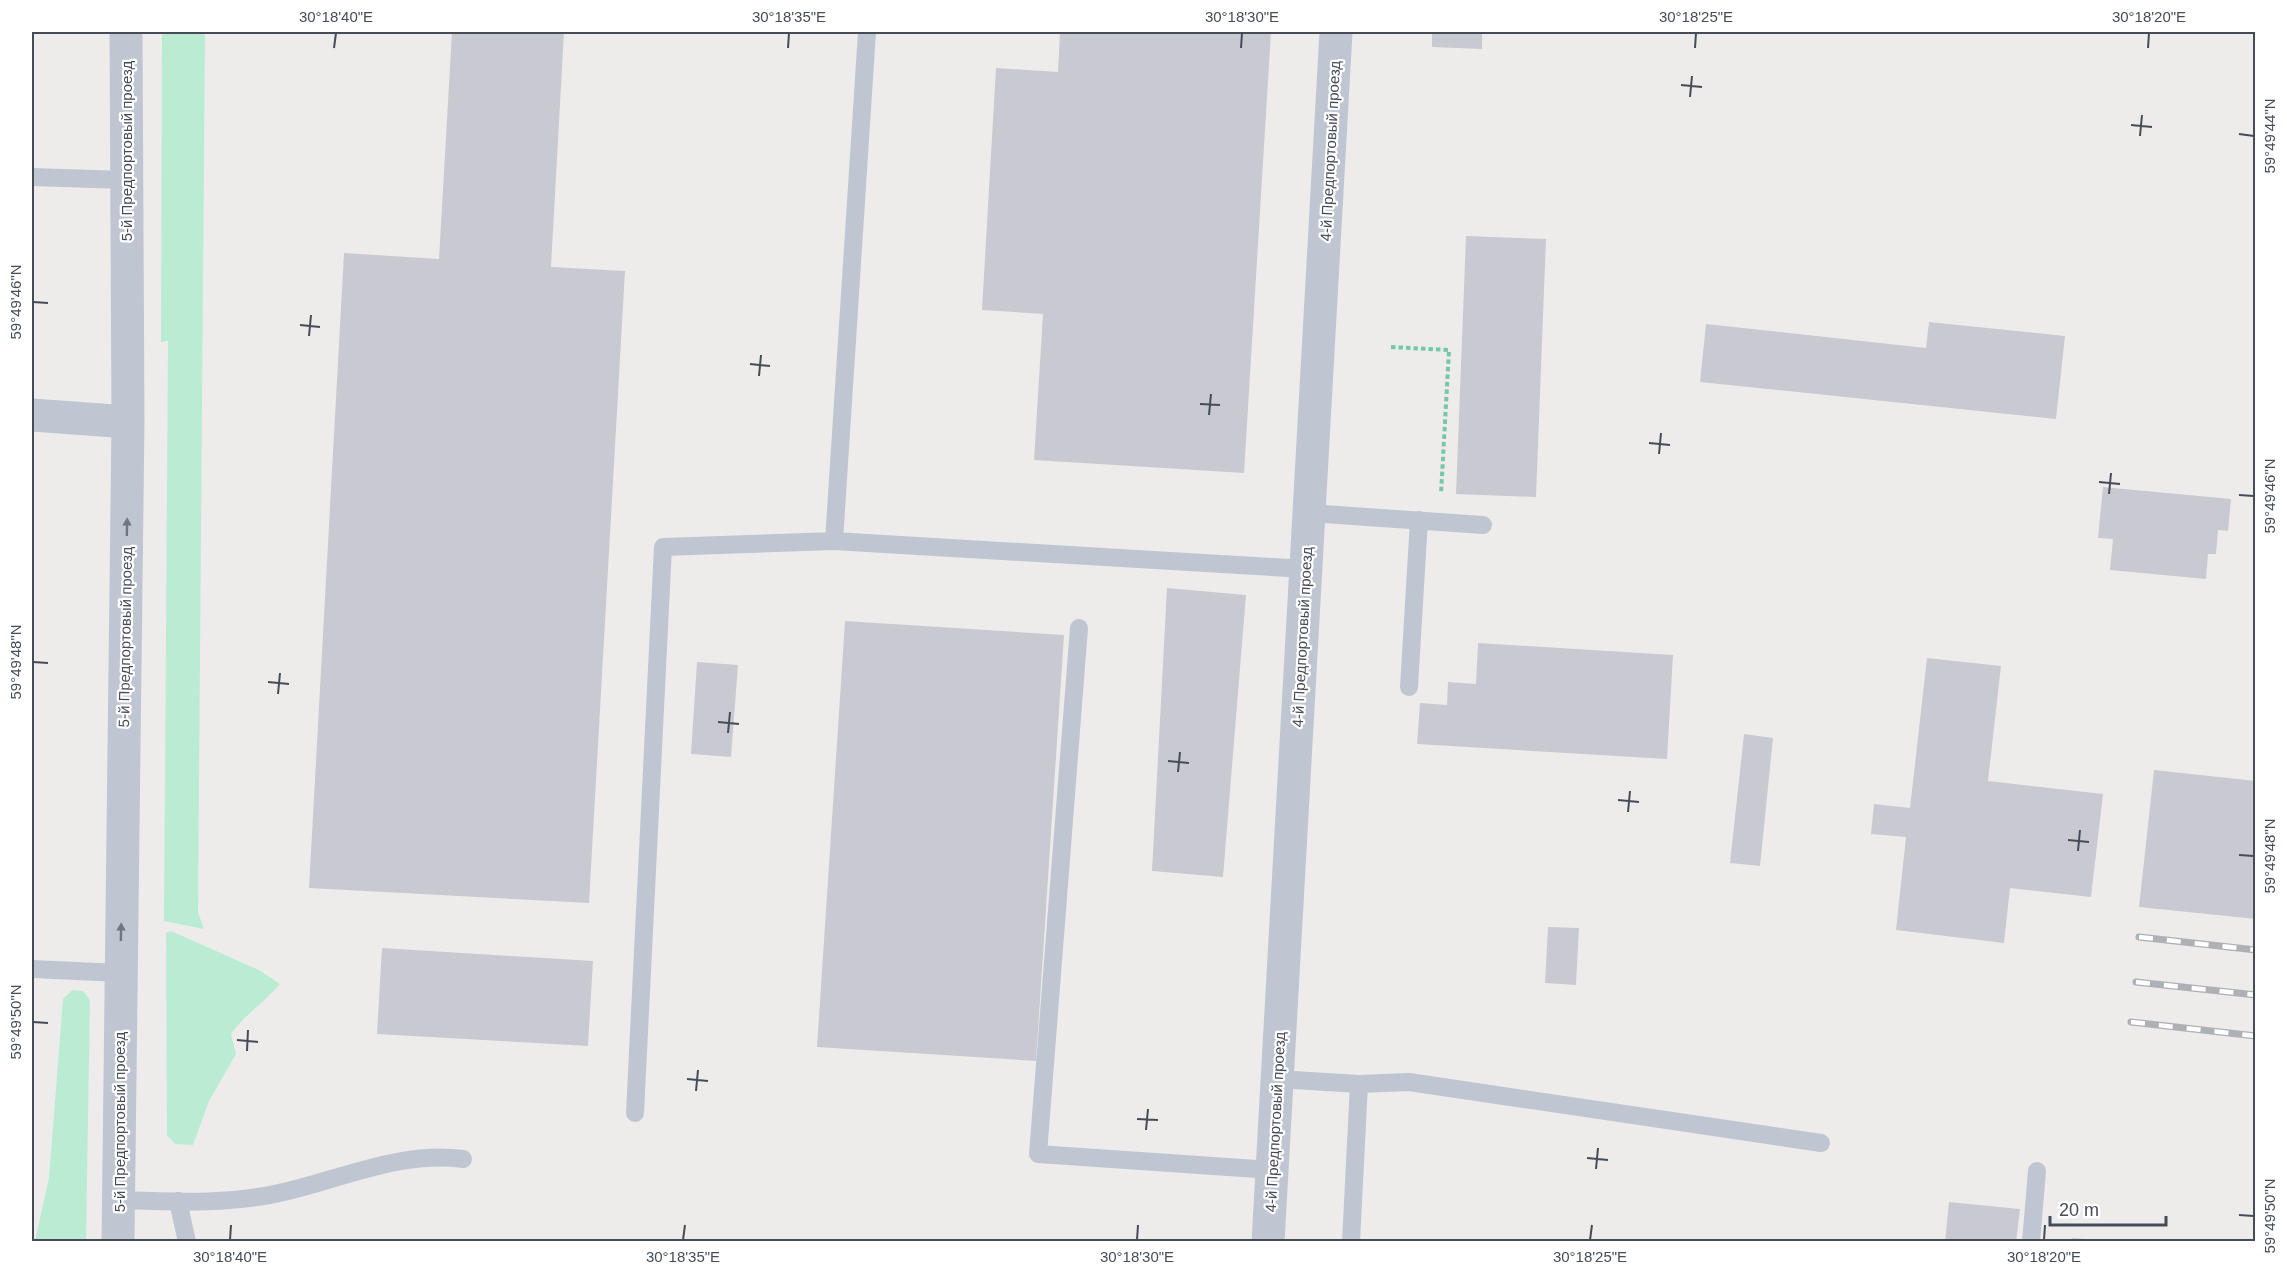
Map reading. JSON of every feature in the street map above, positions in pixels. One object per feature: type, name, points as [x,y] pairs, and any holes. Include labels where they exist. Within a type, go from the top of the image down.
[{"type":"street","name":"5-й Предпортовый проезд","points":[[118,1242],[128,422],[126,32]]},
{"type":"street","name":"4-й Предпортовый проезд","points":[[1268,1242],[1336,32]]},
{"type":"street","points":[[32,415],[128,422]]},
{"type":"lane","points":[[834,541],[867,32]]},
{"type":"lane","points":[[32,177],[125,180]]},
{"type":"lane","points":[[1309,513],[1483,525]]},
{"type":"lane","points":[[1409,687],[1419,520]]},
{"type":"lane","points":[[635,1113],[663,547],[834,541],[1306,569]]},
{"type":"lane","points":[[1079,628],[1038,1154],[1272,1170]]},
{"type":"lane","points":[[32,969],[120,973]]},
{"type":"lane","points":[[1277,1079],[1359,1084],[1409,1082],[1821,1143]]},
{"type":"lane","points":[[1352,1242],[1359,1084]]},
{"type":"lane","points":[[118,1200],[230,1200],[286,1192],[405,1160],[445,1156],[463,1159]]},
{"type":"lane","points":[[2031,1242],[2037,1171]]},
{"type":"lane","points":[[178,1201],[187,1242]]},
{"type":"path","points":[[1391,347],[1449,350],[1440,522]]},
{"type":"green space","points":[[162,32],[205,32],[198,912],[204,929],[164,921],[168,341],[161,342]]},
{"type":"green space","points":[[171,931],[259,970],[280,984],[242,1020],[231,1034],[236,1054],[209,1101],[193,1145],[175,1144],[167,1135],[166,933]]},
{"type":"green space","points":[[72,990],[83,991],[90,1000],[86,1241],[35,1241],[49,1178],[63,999]]},
{"type":"building","points":[[452,32],[564,32],[551,267],[625,271],[589,903],[309,888],[344,253],[439,259]]},
{"type":"building","points":[[1060,32],[1271,32],[1244,473],[1034,460],[1043,314],[982,310],[996,68],[1058,72]]},
{"type":"building","points":[[1432,32],[1482,32],[1482,49],[1432,47]]},
{"type":"building","points":[[1466,236],[1546,239],[1536,497],[1456,494]]},
{"type":"building","points":[[1929,322],[2065,336],[2056,419],[1700,382],[1706,324],[1926,348]]},
{"type":"building","points":[[2103,487],[2231,499],[2228,531],[2218,530],[2216,554],[2208,554],[2206,579],[2110,570],[2113,539],[2098,538]]},
{"type":"building","points":[[1167,588],[1246,595],[1223,877],[1152,871]]},
{"type":"building","points":[[845,621],[1064,635],[1036,1061],[817,1047]]},
{"type":"building","points":[[1478,643],[1673,655],[1667,759],[1417,744],[1420,703],[1447,705],[1448,682],[1476,684]]},
{"type":"building","points":[[1927,658],[2001,666],[1988,781],[2103,794],[2091,897],[2010,888],[2004,943],[1896,930],[1906,837],[1871,834],[1874,804],[1910,808]]},
{"type":"building","points":[[697,662],[738,665],[731,757],[691,754]]},
{"type":"building","points":[[1744,734],[1773,738],[1760,866],[1730,863]]},
{"type":"building","points":[[2154,770],[2256,781],[2256,919],[2139,907]]},
{"type":"building","points":[[1548,927],[1579,928],[1576,985],[1545,983]]},
{"type":"building","points":[[382,948],[593,961],[588,1046],[377,1034]]},
{"type":"building","points":[[1949,1202],[2020,1209],[2016,1242],[1945,1242]]},
{"type":"building","points":[[2072,1238],[2097,1240],[2097,1242],[2072,1242]]},
{"type":"railway","points":[[2139,937],[2256,950]]},
{"type":"railway","points":[[2136,982],[2256,995]]},
{"type":"railway","points":[[2131,1022],[2256,1036]]}]
